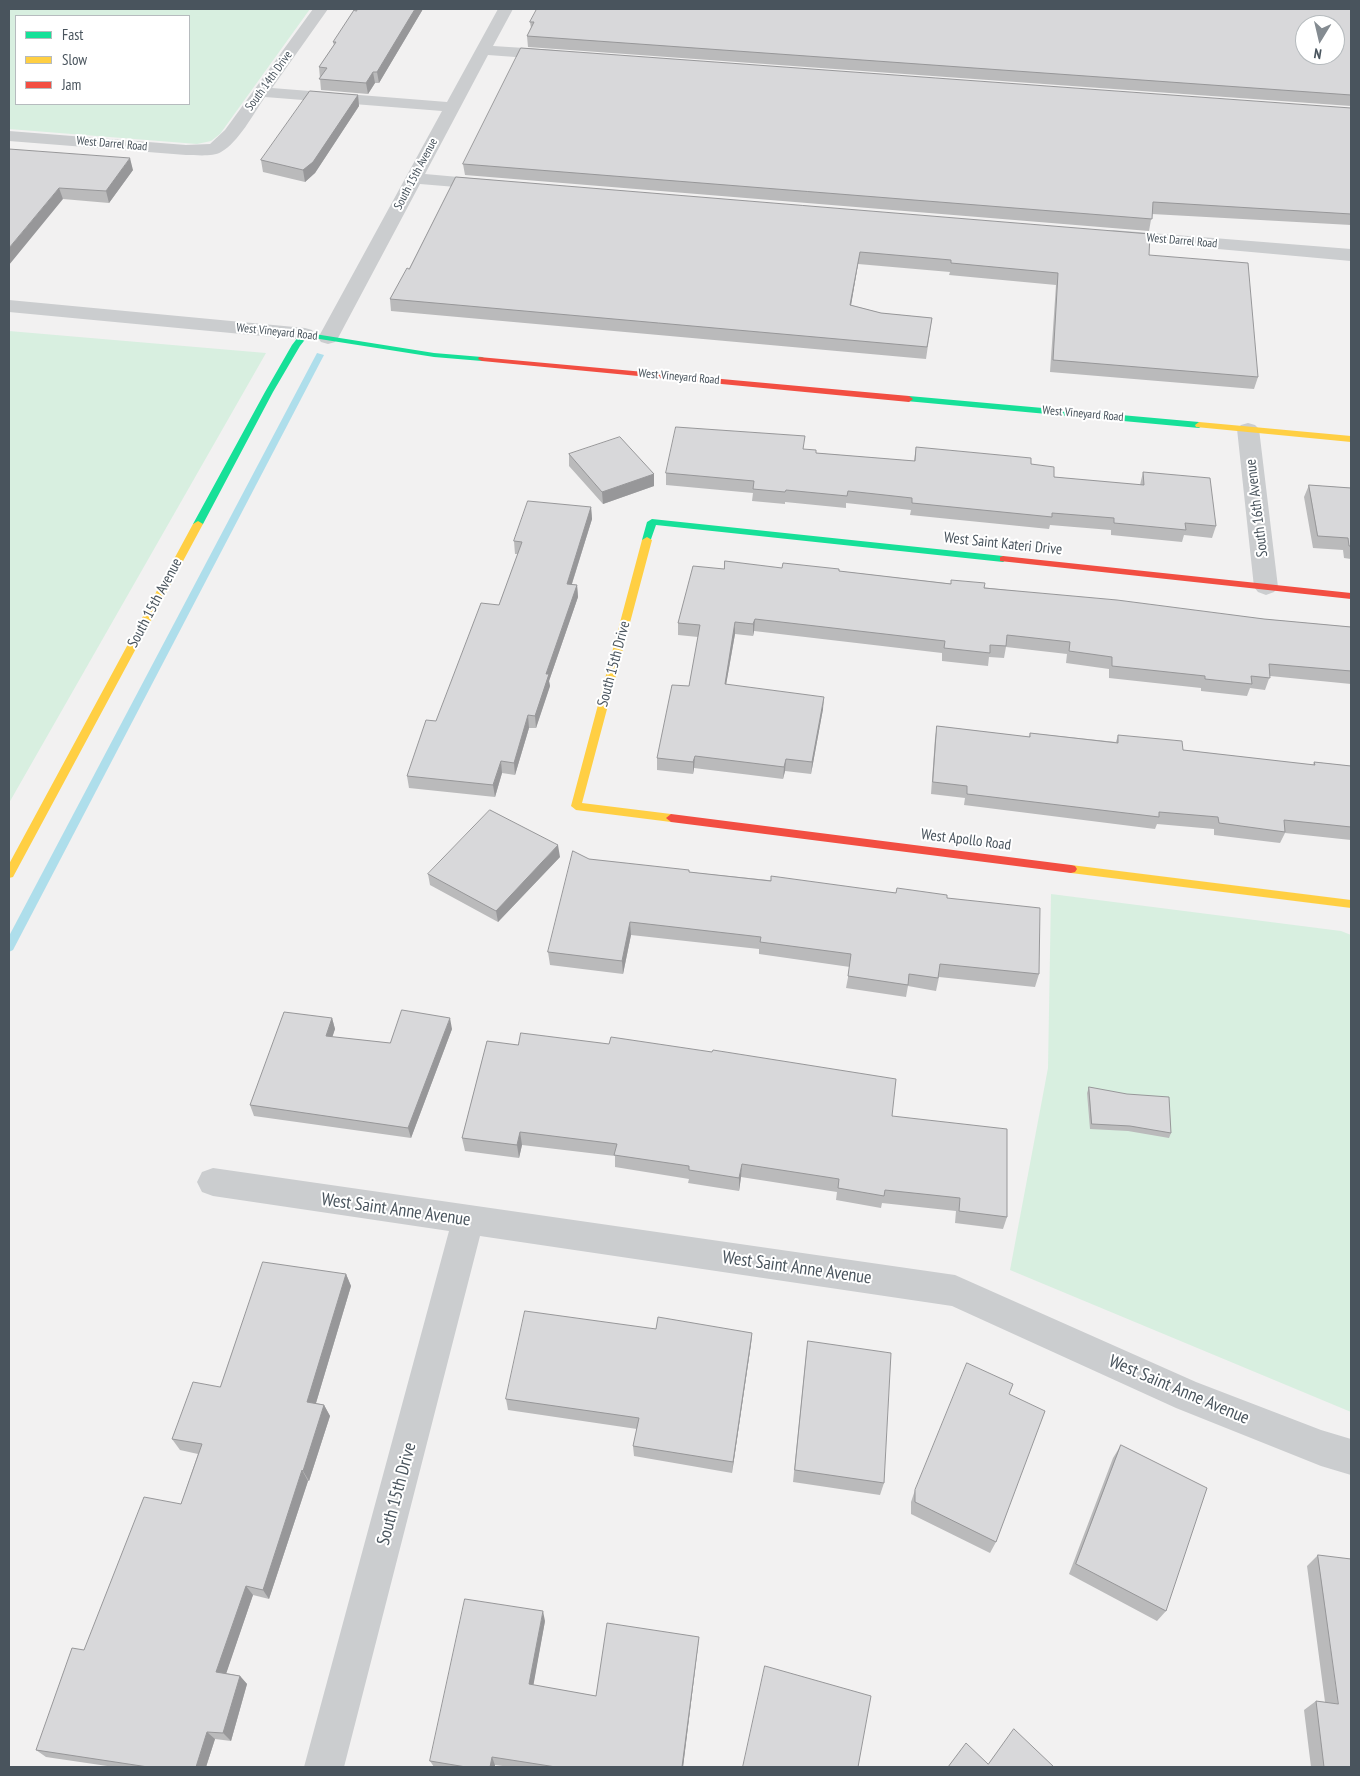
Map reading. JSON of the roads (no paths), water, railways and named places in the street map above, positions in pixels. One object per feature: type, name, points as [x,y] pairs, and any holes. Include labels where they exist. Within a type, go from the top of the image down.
[{"type":"street","name":"South 14th Drive","points":[[215,149],[223,143],[262,92],[320,9]]},
{"type":"street","name":"South 15th Avenue","points":[[328,338],[504,9]]},
{"type":"street","points":[[482,50],[574,57]]},
{"type":"street","points":[[262,92],[452,107]]},
{"type":"street","name":"West Darrel Road","points":[[9,136],[186,150],[215,149]]},
{"type":"street","points":[[414,178],[508,186]]},
{"type":"street","name":"West Darrel Road","points":[[1093,234],[1351,255]]},
{"type":"street","name":"West Vineyard Road","points":[[9,306],[305,334],[434,355],[1351,439]]},
{"type":"street","name":"South 15th Avenue","points":[[9,874],[269,392],[296,345],[305,334]]},
{"type":"street","name":"South 16th Avenue","points":[[1248,429],[1266,587]]},
{"type":"street","name":"West Saint Kateri Drive","points":[[652,522],[1351,596]]},
{"type":"street","name":"South 15th Drive","points":[[576,806],[652,522]]},
{"type":"street","name":"West Apollo Road","points":[[576,806],[1351,904]]},
{"type":"street","name":"West Saint Anne Avenue","points":[[213,1182],[955,1291],[1188,1396],[1321,1448],[1351,1457]]},
{"type":"street","name":"South 15th Drive","points":[[324,1767],[468,1220]]},
{"type":"waterway","points":[[9,947],[320,355]]}]
